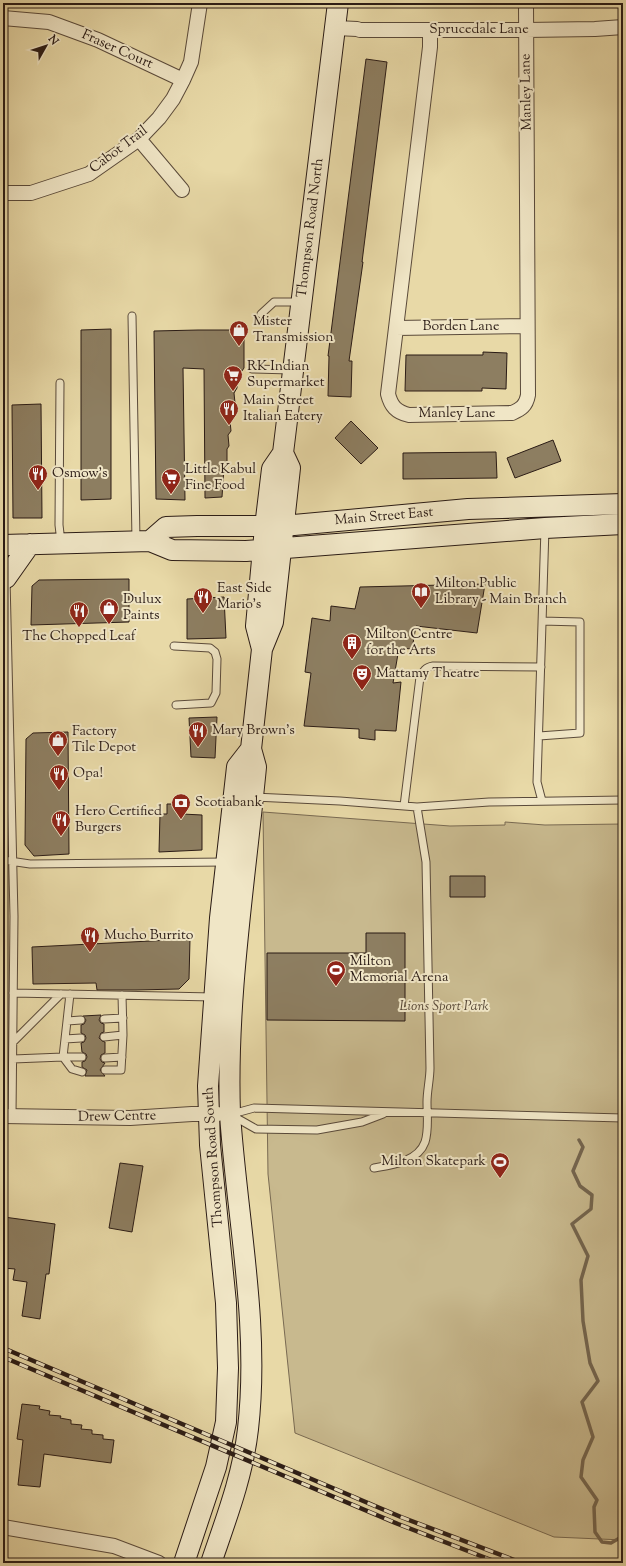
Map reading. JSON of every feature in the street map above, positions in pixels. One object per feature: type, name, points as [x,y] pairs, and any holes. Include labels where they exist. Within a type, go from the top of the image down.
[{"type":"main road","name":"Thompson Road North","points":[[273,537],[290,468],[283,453],[338,3]]},
{"type":"main road","name":"Main Street East","points":[[3,545],[143,541],[172,550],[246,550],[273,537],[468,509],[623,504]]},
{"type":"main road","name":"Main Street East","points":[[273,537],[623,524]]},
{"type":"main road","name":"Thompson Road South","points":[[211,1563],[239,1479],[248,1430],[251,1392],[250,1319],[230,1114],[229,1087],[231,1007],[256,767],[250,749],[262,650],[256,626],[273,537]]},
{"type":"main road","points":[[5,576],[30,544]]},
{"type":"main road","name":"Thompson Road South","points":[[184,1563],[216,1467],[226,1422],[228,1368],[226,1303],[210,1145],[208,1086],[220,918],[237,767],[250,749]]},
{"type":"street","name":"Cabot Trail","points":[[3,193],[31,193],[89,174],[139,139],[159,118],[173,99],[183,80],[191,62],[200,3]]},
{"type":"street","name":"Manley Lane","points":[[430,30],[430,47],[388,394],[395,409],[409,415],[506,414],[523,408],[526,402],[526,3]]},
{"type":"street","name":"Fraser Court","points":[[3,18],[49,22],[98,40],[183,80]]},
{"type":"street","name":"Sprucedale Lane","points":[[336,28],[360,30],[526,30],[623,27]]},
{"type":"street","points":[[139,139],[182,190]]},
{"type":"street","name":"Borden Lane","points":[[396,328],[527,326]]},
{"type":"street","name":"Drew Centre","points":[[8,1116],[130,1118],[230,1114]]},
{"type":"street","points":[[3,1527],[114,1546],[159,1563]]},
{"type":"lane","points":[[261,314],[274,302],[302,302]]},
{"type":"lane","points":[[132,316],[137,518],[143,541]]},
{"type":"lane","points":[[252,369],[293,370]]},
{"type":"lane","points":[[60,383],[59,525],[61,544]]},
{"type":"lane","points":[[542,801],[537,782],[545,528]]},
{"type":"lane","points":[[5,576],[6,682],[13,862],[14,993],[13,1059],[8,1116]]},
{"type":"lane","points":[[539,736],[580,733],[580,622],[542,621]]},
{"type":"lane","points":[[174,646],[210,648],[215,652],[217,659],[216,693],[211,703],[176,705]]},
{"type":"lane","points":[[404,806],[420,678],[427,667],[541,667]]},
{"type":"lane","points":[[253,797],[340,801],[417,807],[489,802],[623,800]]},
{"type":"lane","points":[[374,1168],[394,1164],[416,1154],[425,1143],[427,1130],[427,1099],[430,1072],[426,862],[417,807]]},
{"type":"lane","points":[[3,860],[30,864],[227,862]]},
{"type":"lane","points":[[14,993],[214,997]]},
{"type":"lane","points":[[13,1042],[61,994]]},
{"type":"lane","points":[[70,994],[63,1057],[72,1069],[82,1072]]},
{"type":"lane","points":[[105,1070],[121,1070],[123,1034],[122,995]]},
{"type":"lane","points":[[104,1019],[123,1018]]},
{"type":"lane","points":[[67,1021],[81,1020]]},
{"type":"lane","points":[[104,1037],[123,1034]]},
{"type":"lane","points":[[65,1039],[81,1038]]},
{"type":"lane","points":[[13,1059],[82,1057]]},
{"type":"lane","points":[[105,1058],[122,1057]]},
{"type":"lane","points":[[230,1114],[254,1108],[623,1118]]},
{"type":"lane","points":[[230,1114],[256,1129],[317,1130],[362,1122],[387,1112]]},
{"type":"green space","name":"Lions Sport Park","points":[[263,812],[450,826],[505,825],[505,822],[545,825],[623,824],[623,1540],[554,1537],[295,1433],[268,1174]]},
{"type":"building","points":[[366,59],[387,62],[363,262],[349,361],[352,361],[351,397],[328,396],[328,356]]},
{"type":"building","points":[[111,329],[111,499],[81,500],[81,330]]},
{"type":"building","points":[[244,330],[244,368],[237,378],[237,388],[234,393],[235,403],[233,417],[230,421],[231,431],[228,435],[229,446],[227,449],[227,463],[224,467],[222,497],[205,498],[204,369],[183,368],[185,500],[156,499],[154,331]]},
{"type":"building","points":[[483,352],[507,353],[506,389],[482,388],[482,391],[405,391],[406,355],[483,355]]},
{"type":"building","points":[[41,404],[42,518],[13,518],[12,405]]},
{"type":"building","points":[[351,421],[378,448],[361,464],[335,438]]},
{"type":"building","points":[[553,440],[561,461],[515,478],[507,458]]},
{"type":"building","points":[[496,452],[497,478],[403,479],[403,453]]},
{"type":"building","points":[[129,579],[129,622],[31,625],[32,586],[39,580]]},
{"type":"building","name":"Milton Centre for the Arts","points":[[485,584],[477,633],[416,626],[412,649],[399,648],[393,683],[401,682],[396,731],[375,730],[375,740],[359,738],[359,729],[304,726],[311,673],[305,672],[312,618],[330,621],[331,606],[355,609],[360,587]]},
{"type":"building","points":[[224,597],[226,638],[187,639],[187,599]]},
{"type":"building","points":[[217,717],[215,758],[191,757],[189,718]]},
{"type":"building","points":[[68,732],[69,854],[34,856],[25,845],[26,739],[33,733]]},
{"type":"building","points":[[167,804],[182,804],[182,814],[202,815],[202,850],[159,852],[160,814],[167,814]]},
{"type":"building","points":[[450,876],[485,876],[485,897],[450,897]]},
{"type":"building","name":"Milton Memorial Arena","points":[[366,933],[405,933],[405,1021],[267,1020],[267,953],[366,953]]},
{"type":"building","points":[[190,939],[189,979],[179,989],[97,990],[96,983],[33,984],[32,947]]},
{"type":"building","points":[[101,1015],[99,1020],[104,1024],[104,1032],[101,1033],[99,1038],[105,1042],[105,1053],[101,1055],[100,1059],[105,1063],[100,1070],[105,1076],[85,1076],[87,1070],[82,1067],[82,1062],[85,1061],[87,1057],[86,1054],[82,1052],[81,1043],[84,1042],[86,1038],[85,1035],[81,1033],[81,1025],[84,1024],[86,1020],[83,1016]]},
{"type":"building","points":[[120,1163],[143,1166],[132,1232],[109,1228]]},
{"type":"building","points":[[4,1217],[55,1224],[49,1274],[46,1274],[40,1319],[22,1316],[27,1282],[13,1280],[15,1269],[3,1268]]},
{"type":"building","points":[[22,1404],[40,1406],[39,1409],[50,1411],[49,1415],[61,1416],[60,1418],[71,1420],[71,1424],[82,1425],[81,1429],[92,1430],[92,1434],[103,1435],[103,1439],[114,1440],[111,1463],[44,1454],[40,1487],[18,1485],[23,1440],[17,1439]]},
{"type":"waterway","points":[[579,1140],[583,1147],[573,1171],[580,1186],[592,1195],[591,1209],[572,1224],[588,1256],[581,1280],[583,1321],[590,1363],[598,1381],[582,1402],[593,1437],[583,1460],[581,1477],[597,1500],[594,1507],[595,1532],[602,1542],[611,1543],[623,1536]]},
{"type":"railway","points":[[3,1348],[401,1517],[522,1563]]},
{"type":"railway","points":[[3,1357],[398,1524],[499,1563]]},
{"type":"place","name":"Mister Transmission","points":[[239,347]]},
{"type":"place","name":"RK Indian Supermarket","points":[[233,392]]},
{"type":"place","name":"Main Street Italian Eatery","points":[[229,426]]},
{"type":"place","name":"Osmow's","points":[[38,491]]},
{"type":"place","name":"Little Kabul Fine Food","points":[[171,495]]},
{"type":"place","name":"Milton Public Library - Main Branch","points":[[421,609]]},
{"type":"place","name":"East Side Mario's","points":[[203,614]]},
{"type":"place","name":"Dulux Paints","points":[[109,625]]},
{"type":"place","name":"The Chopped Leaf","points":[[79,628]]},
{"type":"place","name":"Milton Centre for the Arts","points":[[352,660]]},
{"type":"place","name":"Mattamy Theatre","points":[[362,691]]},
{"type":"place","name":"Mary Brown's","points":[[198,748]]},
{"type":"place","name":"Factory Tile Depot","points":[[58,757]]},
{"type":"place","name":"Opa!","points":[[59,791]]},
{"type":"place","name":"Scotiabank","points":[[181,820]]},
{"type":"place","name":"Hero Certified Burgers","points":[[61,837]]},
{"type":"place","name":"Mucho Burrito","points":[[90,953]]},
{"type":"place","name":"Milton Memorial Arena","points":[[336,987]]},
{"type":"place","name":"Milton Skatepark","points":[[500,1179]]}]
